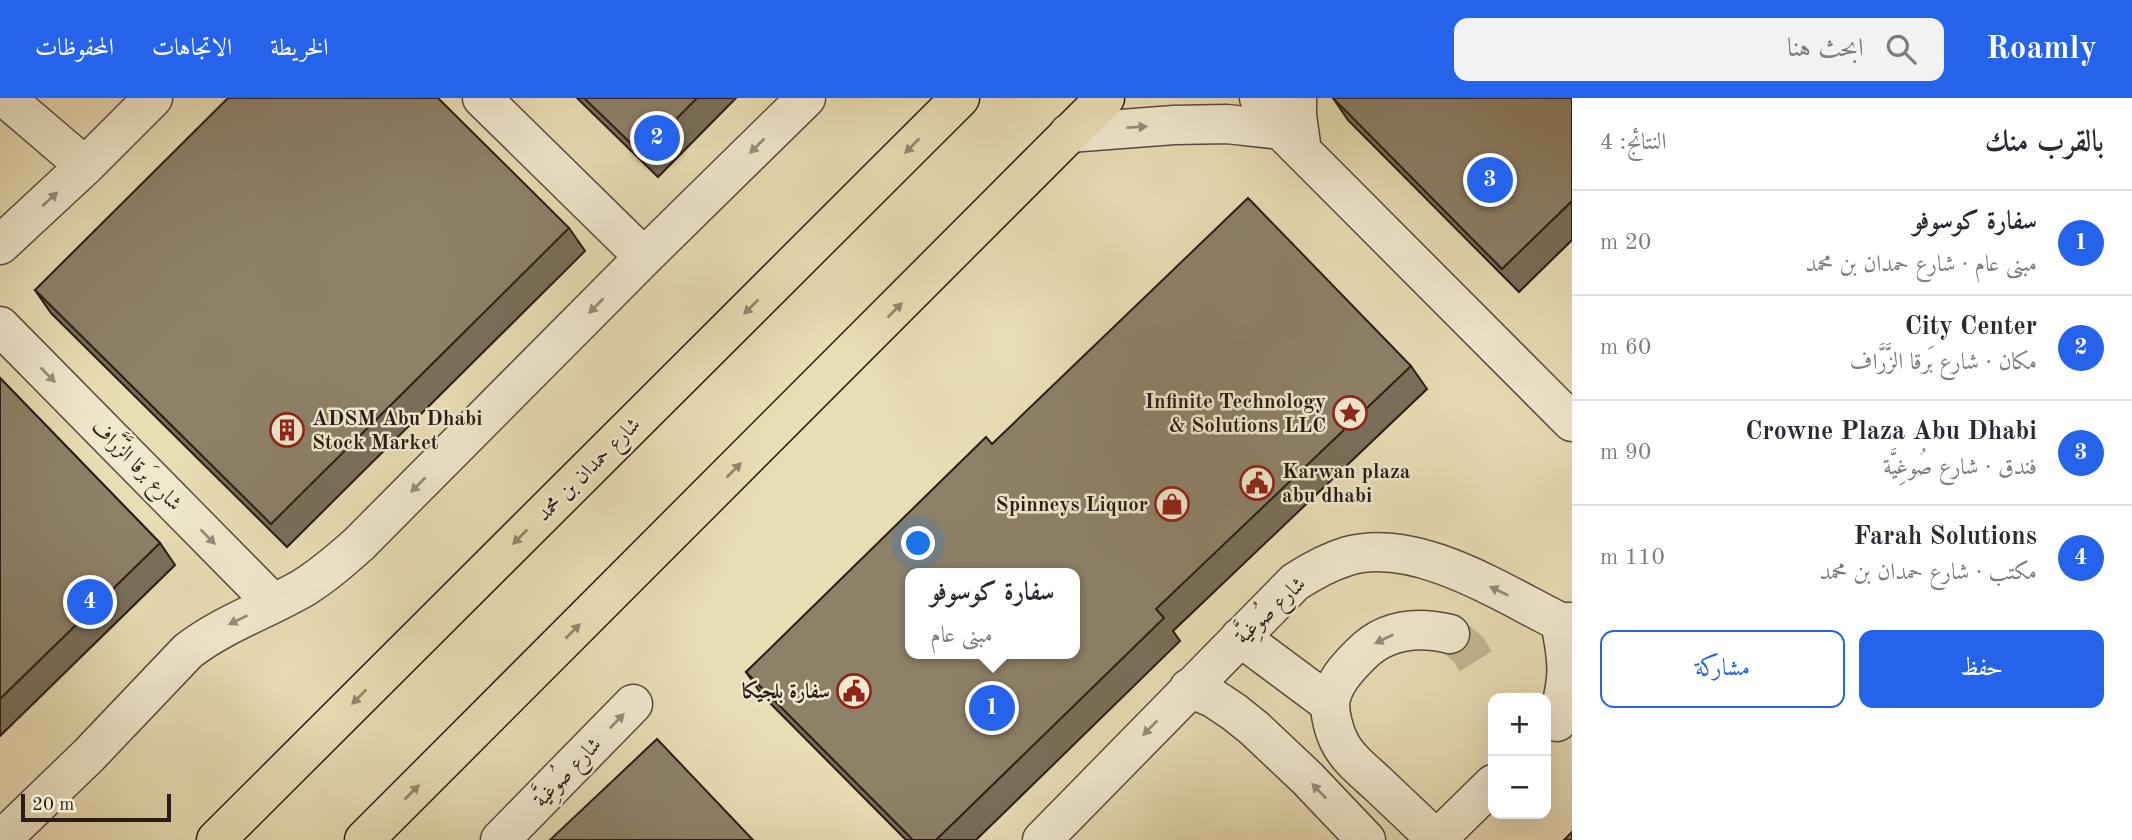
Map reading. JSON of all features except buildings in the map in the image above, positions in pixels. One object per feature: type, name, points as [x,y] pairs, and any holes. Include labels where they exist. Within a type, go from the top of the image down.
[{"type":"main road","name":"شارع حمدان بن محمد","points":[[216,840],[960,98]]},
{"type":"main road","points":[[364,840],[1105,98]]},
{"type":"street","points":[[0,245],[153,98]]},
{"type":"street","points":[[482,98],[644,257]]},
{"type":"street","points":[[1,840],[89,755],[188,651],[206,637],[324,574],[359,544],[806,98]]},
{"type":"street","points":[[1259,98],[1294,126],[1566,403]]},
{"type":"street","points":[[7,103],[85,166]]},
{"type":"street","points":[[1069,133],[1174,125],[1294,126]]},
{"type":"street","name":"شارع بَرقا الزَّرَّاف","points":[[0,326],[274,603]]},
{"type":"street","name":"شارع صُوغِيَّة","points":[[1042,840],[1295,582],[1321,566],[1350,555],[1380,552],[1410,555],[1439,564],[1566,622],[1566,689],[1558,721]]},
{"type":"street","points":[[1450,634],[1429,629],[1405,631],[1383,637],[1364,650],[1336,684],[1330,704],[1333,724],[1339,741],[1350,758],[1436,840],[1488,789]]},
{"type":"street","points":[[1240,638],[1330,704]]},
{"type":"street","points":[[1189,688],[1223,705],[1254,728],[1307,778],[1366,840]]},
{"type":"street","name":"شارع صُوغِيَّة","points":[[500,840],[633,704]]},
{"type":"tunnel","points":[[1450,634],[1468,649],[1485,676]]},
{"type":"place","name":"City Center","points":[[657,138]]},
{"type":"place","name":"Crowne Plaza Abu Dhabi","points":[[1490,180]]},
{"type":"place","name":"Infinite Technology & Solutions LLC","points":[[1350,413]]},
{"type":"place","name":"ADSM Abu Dhabi Stock Market","points":[[287,430]]},
{"type":"place","name":"Karwan plaza abu dhabi","points":[[1257,483]]},
{"type":"place","name":"Spinneys Liquor","points":[[1172,504]]},
{"type":"place","name":"Farah Solutions","points":[[90,602]]},
{"type":"place","name":"سفارة بلجيكا","points":[[854,691]]},
{"type":"place","name":"سفارة كوسوفو","points":[[992,708]]}]
